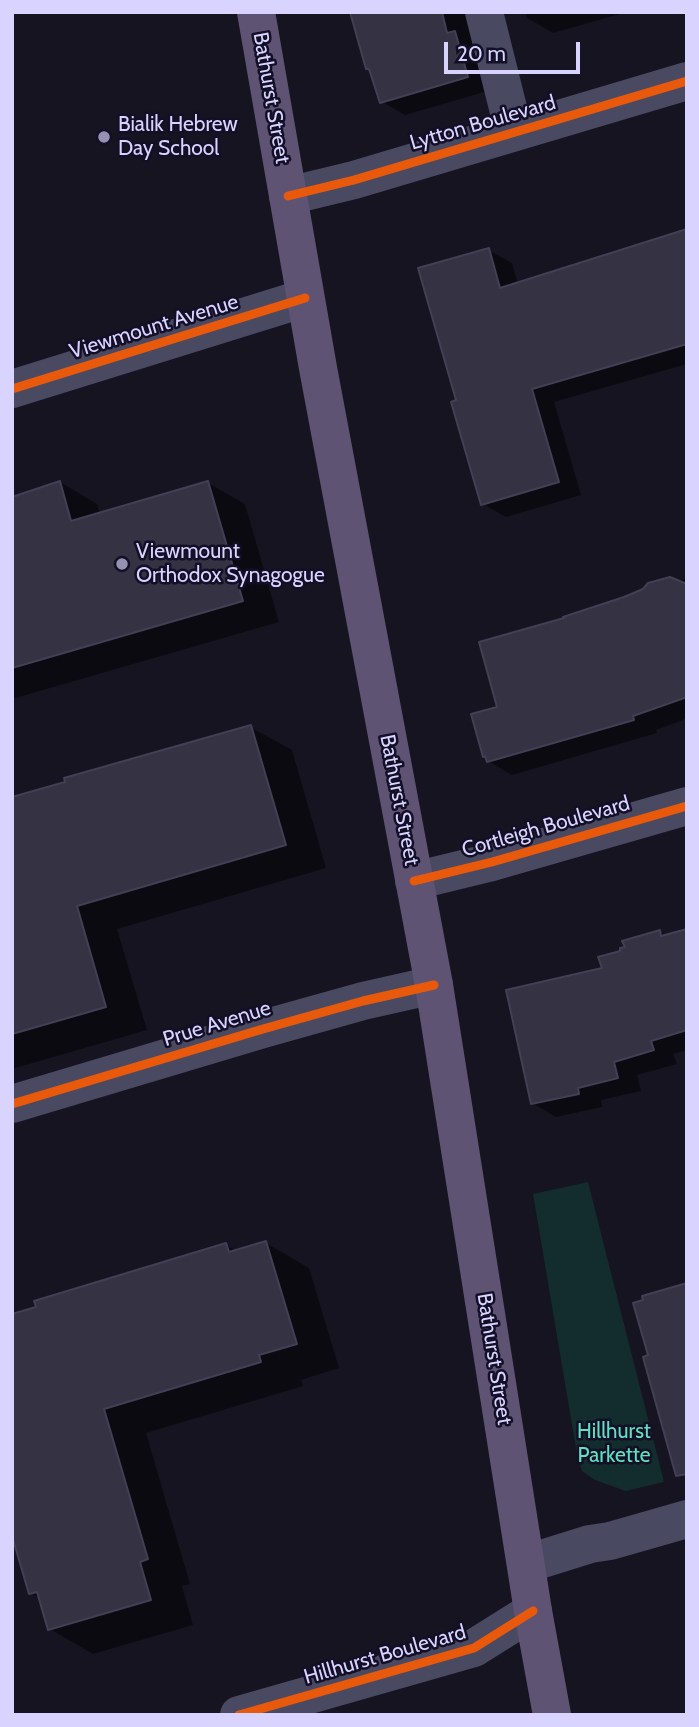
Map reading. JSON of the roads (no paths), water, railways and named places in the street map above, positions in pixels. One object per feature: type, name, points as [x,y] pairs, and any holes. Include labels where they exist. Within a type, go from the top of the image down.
[{"type":"main road","name":"Bathurst Street","points":[[256,12],[305,298],[434,985],[533,1611],[552,1715]]},
{"type":"street","points":[[484,12],[514,132]]},
{"type":"street","name":"Lytton Boulevard","points":[[288,196],[354,180],[687,81]]},
{"type":"street","name":"Viewmount Avenue","points":[[12,389],[305,298]]},
{"type":"street","name":"Cortleigh Boulevard","points":[[414,881],[492,862],[687,806]]},
{"type":"street","name":"Prue Avenue","points":[[12,1104],[289,1021],[434,985]]},
{"type":"street","points":[[526,1564],[687,1519]]},
{"type":"street","name":"Hillhurst Boulevard","points":[[239,1715],[474,1648],[533,1611]]},
{"type":"place","name":"Bialik Hebrew Day School","points":[[104,137]]},
{"type":"place","name":"Viewmount Orthodox Synagogue","points":[[122,564]]},
{"type":"park label","name":"Hillhurst Parkette","points":[[614,1444]]}]
